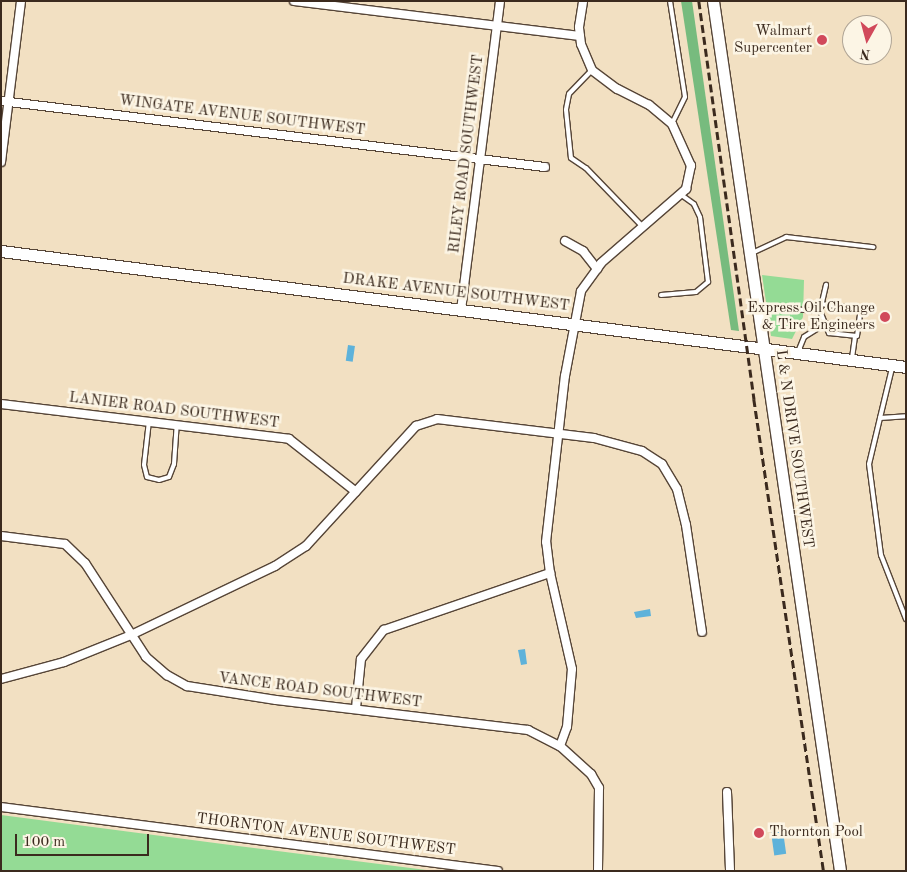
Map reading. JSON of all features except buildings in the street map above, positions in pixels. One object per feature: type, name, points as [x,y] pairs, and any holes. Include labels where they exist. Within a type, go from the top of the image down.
[{"type":"street","points":[[1,162],[5,101],[21,1]]},
{"type":"street","points":[[294,1],[580,36]]},
{"type":"street","name":"RILEY ROAD SOUTHWEST","points":[[461,310],[500,1]]},
{"type":"street","points":[[560,746],[567,727],[572,670],[550,573],[546,542],[557,433],[581,291],[597,269],[686,189],[691,166],[672,124],[649,105],[617,89],[592,70],[580,36],[583,1]]},
{"type":"street","name":"L & N DRIVE SOUTHWEST","points":[[713,1],[840,871]]},
{"type":"street","name":"WINGATE AVENUE SOUTHWEST","points":[[5,101],[545,167]]},
{"type":"street","points":[[565,241],[583,251],[597,269]]},
{"type":"street","name":"DRAKE AVENUE SOUTHWEST","points":[[1,251],[764,347],[906,368]]},
{"type":"street","name":"LANIER ROAD SOUTHWEST","points":[[1,404],[289,439],[356,492]]},
{"type":"street","points":[[1,680],[64,662],[131,635],[275,566],[306,546],[416,426],[437,419],[557,433],[624,446],[642,451],[662,464],[677,489],[686,525],[702,632]]},
{"type":"street","name":"VANCE ROAD SOUTHWEST","points":[[1,536],[65,544],[85,563],[146,657],[167,675],[187,686],[276,700],[356,708],[528,730],[560,746],[591,774],[599,788],[598,871]]},
{"type":"street","points":[[356,708],[361,659],[384,630],[550,573]]},
{"type":"street","points":[[727,792],[730,871]]},
{"type":"street","name":"THORNTON AVENUE SOUTHWEST","points":[[1,807],[498,871]]},
{"type":"lane","points":[[670,1],[685,97],[672,124]]},
{"type":"lane","points":[[592,70],[569,94],[566,110],[571,158],[586,168],[643,227]]},
{"type":"lane","points":[[661,295],[696,292],[708,282],[700,217],[694,204],[680,194]]},
{"type":"lane","points":[[750,254],[786,237],[873,248]]},
{"type":"lane","points":[[826,285],[820,311],[830,333],[855,336]]},
{"type":"lane","points":[[822,304],[861,310],[852,360]]},
{"type":"lane","points":[[758,307],[820,311]]},
{"type":"lane","points":[[798,352],[804,337],[826,323]]},
{"type":"lane","points":[[892,366],[869,464],[881,556],[906,619]]},
{"type":"lane","points":[[880,418],[906,416]]},
{"type":"lane","points":[[149,421],[144,465],[147,476],[159,480],[169,477],[174,464],[177,425]]},
{"type":"green space","points":[[681,1],[692,1],[739,331],[731,330]]},
{"type":"green space","points":[[762,275],[804,280],[803,317],[792,339],[771,336]]},
{"type":"green space","points":[[1,815],[238,846],[434,871],[1,871]]},
{"type":"water","points":[[348,345],[355,346],[353,362],[346,361]]},
{"type":"water","points":[[650,609],[651,616],[636,618],[634,612]]},
{"type":"water","points":[[525,649],[527,664],[521,665],[518,650]]},
{"type":"water","points":[[782,824],[786,854],[774,855],[770,826]]},
{"type":"railway","points":[[699,1],[754,399],[824,871]]},
{"type":"place","name":"Walmart Supercenter","points":[[822,40]]},
{"type":"place","name":"Express Oil Change & Tire Engineers","points":[[885,317]]},
{"type":"place","name":"Thornton Pool","points":[[759,833]]}]
